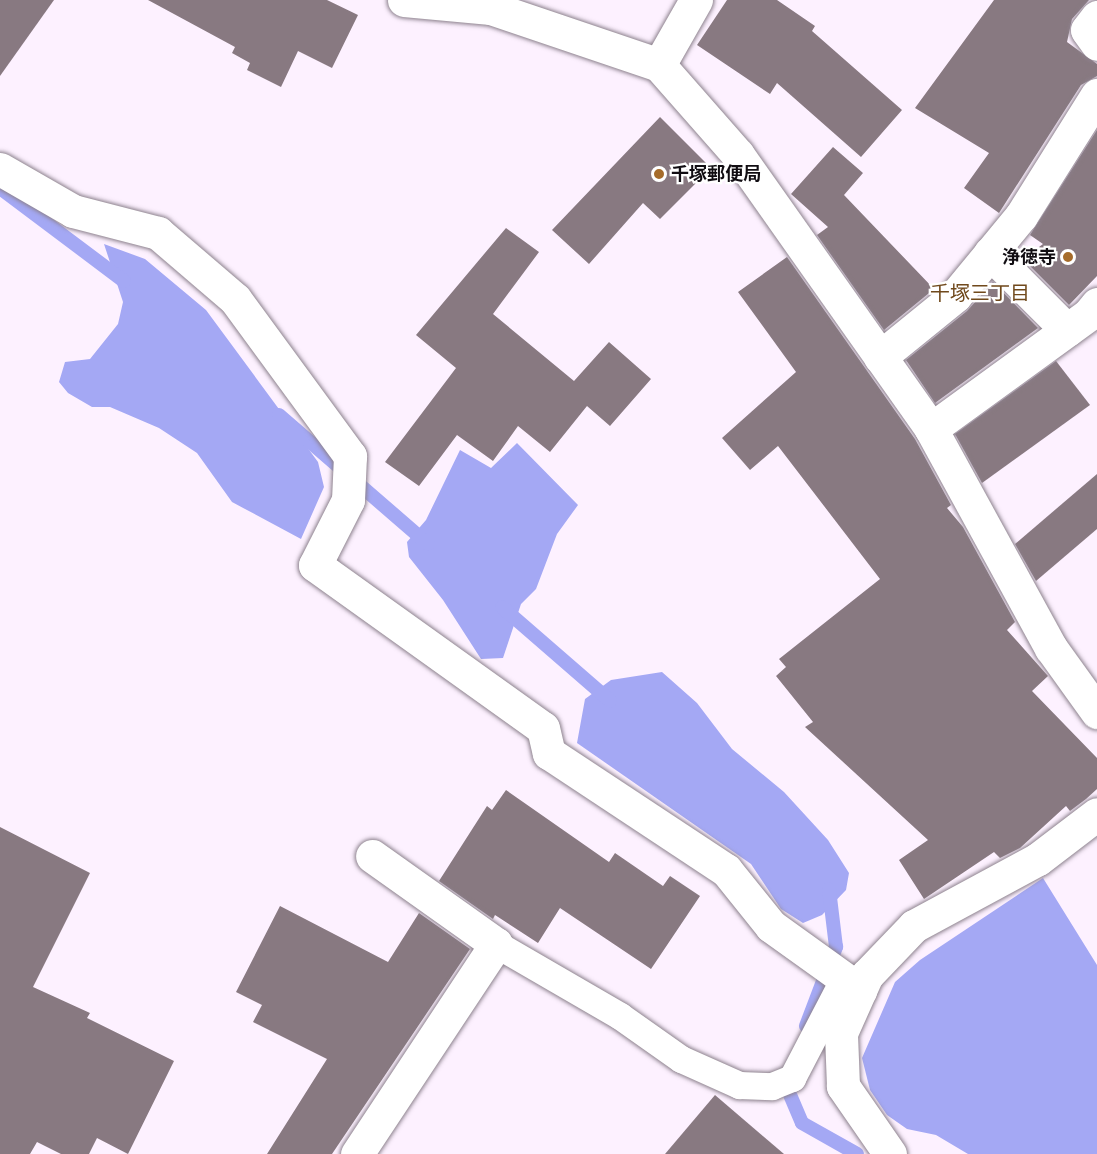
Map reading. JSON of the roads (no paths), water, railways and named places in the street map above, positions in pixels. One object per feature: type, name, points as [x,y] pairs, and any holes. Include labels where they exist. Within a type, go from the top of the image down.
[{"type":"street","points":[[404,0],[491,8],[659,65],[738,155],[931,429],[1050,648],[1097,712]]},
{"type":"street","points":[[659,65],[696,0]]},
{"type":"street","points":[[1097,17],[1087,30],[1097,44]]},
{"type":"street","points":[[880,357],[955,296],[1021,216],[1097,95]]},
{"type":"street","points":[[0,169],[73,211],[158,233],[235,299],[350,456],[348,500],[315,565],[543,728],[549,753],[726,870],[771,926],[852,984]]},
{"type":"street","points":[[990,253],[1067,330]]},
{"type":"street","points":[[931,429],[1067,330],[1097,304]]},
{"type":"street","points":[[890,1154],[843,1086],[841,1033],[852,984],[867,975],[914,926],[1038,859],[1097,814]]},
{"type":"street","points":[[357,1154],[496,944],[372,856]]},
{"type":"lane","points":[[496,944],[620,1016],[681,1059],[740,1085],[772,1086],[792,1078],[852,984]]},
{"type":"water","points":[[104,244],[145,259],[206,310],[318,462],[324,487],[301,539],[232,502],[197,453],[159,428],[110,407],[92,407],[68,393],[59,382],[65,362],[90,359],[118,324],[123,302]]},
{"type":"water","points":[[517,443],[578,505],[557,534],[536,589],[521,604],[503,658],[481,659],[443,600],[409,557],[407,542],[426,520],[460,450],[491,468]]},
{"type":"water","points":[[662,672],[697,703],[732,749],[784,792],[828,840],[849,873],[846,890],[822,915],[803,923],[781,909],[751,864],[577,743],[585,699],[611,680]]},
{"type":"water","points":[[1043,878],[1097,965],[1097,1154],[968,1154],[936,1135],[907,1129],[887,1115],[870,1090],[862,1058],[895,982],[920,960]]},
{"type":"waterway","points":[[0,188],[124,281]]},
{"type":"waterway","points":[[279,415],[428,544]]},
{"type":"waterway","points":[[502,607],[610,701]]},
{"type":"waterway","points":[[806,1026],[836,947],[829,889]]},
{"type":"waterway","points":[[787,1078],[785,1083],[802,1123],[857,1154]]},
{"type":"place","name":"千塚郵便局","points":[[659,174]]},
{"type":"place","name":"浄徳寺","points":[[1068,257]]},
{"type":"district","name":"千塚三丁目","points":[[980,293]]}]
